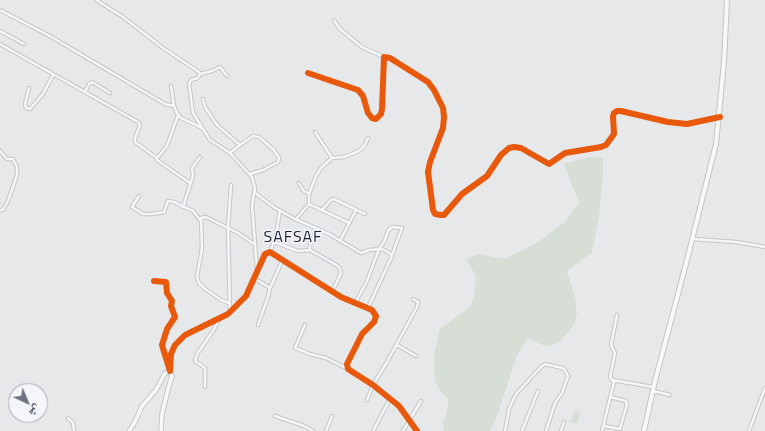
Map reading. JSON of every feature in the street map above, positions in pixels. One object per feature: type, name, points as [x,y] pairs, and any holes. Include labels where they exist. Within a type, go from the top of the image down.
[{"type":"main road","points":[[644,431],[653,389],[716,144],[720,117],[727,0]]},
{"type":"main road","points":[[129,431],[142,406],[156,390],[165,374],[170,371],[172,376],[163,407],[161,431]]},
{"type":"street","points":[[96,0],[122,17],[200,74]]},
{"type":"street","points":[[0,10],[48,35],[164,104],[174,106]]},
{"type":"street","points":[[334,20],[340,29],[362,47],[384,57],[390,58],[428,82],[434,90],[443,108],[444,117],[443,128],[430,162],[428,172],[433,210],[435,214],[444,215],[462,194],[487,176],[501,155],[509,148],[521,148],[549,164],[565,153],[606,145],[614,134],[613,116],[617,111],[668,122],[687,124],[720,117]]},
{"type":"street","points":[[0,31],[24,44]]},
{"type":"street","points":[[0,44],[138,122],[140,125],[135,142],[156,158],[156,160],[190,183]]},
{"type":"street","points":[[308,73],[358,90],[363,96],[368,114],[372,118],[376,119],[381,114],[382,109],[384,57]]},
{"type":"street","points":[[227,76],[220,67],[200,74],[198,78],[191,80],[188,84],[193,113],[210,140],[230,153],[252,177],[254,192],[252,205],[257,270]]},
{"type":"street","points":[[29,88],[25,104],[26,108],[30,108],[43,94],[52,74]]},
{"type":"street","points":[[85,92],[89,84],[92,82],[110,93]]},
{"type":"street","points":[[171,86],[174,106],[178,115],[181,118],[204,129]]},
{"type":"street","points":[[203,99],[205,107],[217,125],[240,145]]},
{"type":"street","points":[[156,158],[167,146],[178,115]]},
{"type":"street","points":[[315,132],[332,158]]},
{"type":"street","points":[[230,153],[252,136],[259,137],[274,150],[279,158],[278,162],[263,170],[250,174]]},
{"type":"street","points":[[296,219],[309,204],[309,194],[321,168],[332,158],[344,157],[359,151],[365,145],[368,138]]},
{"type":"street","points":[[0,151],[7,158],[13,159],[17,167],[17,175],[8,201],[3,210],[0,210]]},
{"type":"street","points":[[183,207],[193,176],[192,168],[200,157]]},
{"type":"street","points":[[300,184],[303,190],[309,194]]},
{"type":"street","points":[[230,312],[228,228],[231,185]]},
{"type":"street","points":[[254,192],[280,210],[361,253],[379,249],[387,251],[392,256]]},
{"type":"street","points":[[139,196],[132,207],[143,214],[164,212],[168,202],[174,202],[193,211],[200,220],[202,248],[197,277],[199,284],[205,290],[229,303]]},
{"type":"street","points":[[322,210],[331,200],[334,199],[365,214]]},
{"type":"street","points":[[309,204],[349,223]]},
{"type":"street","points":[[170,371],[171,354],[175,345],[185,335],[230,312],[246,296],[265,254],[270,252],[274,242],[280,210]]},
{"type":"street","points":[[340,241],[356,210]]},
{"type":"street","points":[[200,220],[202,217],[206,217],[255,244]]},
{"type":"street","points":[[355,303],[368,281],[379,249],[384,242],[388,231],[392,227],[402,228],[396,248],[368,308]]},
{"type":"street","points":[[310,250],[310,245],[317,229]]},
{"type":"street","points":[[692,239],[736,242],[765,247]]},
{"type":"street","points":[[274,242],[298,251],[310,250],[340,269],[341,273],[332,292]]},
{"type":"street","points":[[270,252],[332,292],[372,310],[376,316],[374,322],[362,334],[347,364],[348,369]]},
{"type":"street","points":[[258,325],[270,288],[283,259]]},
{"type":"street","points":[[254,278],[270,288]]},
{"type":"street","points":[[154,281],[166,282],[167,293],[172,301],[171,306],[175,317],[167,329],[162,345],[170,371]]},
{"type":"street","points":[[367,400],[373,385],[417,307],[418,302],[413,299]]},
{"type":"street","points":[[602,431],[614,382],[610,377],[615,353],[612,345],[617,315]]},
{"type":"street","points":[[205,387],[205,368],[195,361],[197,354],[220,318]]},
{"type":"street","points":[[305,325],[295,348],[326,358],[348,369],[373,385],[399,406],[417,431]]},
{"type":"street","points":[[396,345],[416,356]]},
{"type":"street","points":[[504,431],[509,409],[516,394],[544,364],[562,368],[568,376],[562,392],[553,408],[546,431]]},
{"type":"street","points":[[612,379],[653,389],[670,395]]},
{"type":"street","points":[[749,431],[765,388]]},
{"type":"street","points":[[522,431],[538,391]]},
{"type":"street","points":[[604,426],[620,429],[627,404],[626,401],[610,397]]},
{"type":"street","points":[[373,431],[390,399]]},
{"type":"street","points":[[403,431],[421,401]]},
{"type":"street","points":[[275,416],[304,426],[313,431]]},
{"type":"street","points":[[326,431],[332,416]]},
{"type":"street","points":[[68,418],[73,423],[74,431]]},
{"type":"street","points":[[561,431],[564,422]]},
{"type":"shaded area","points":[[590,157],[603,158],[599,217],[592,252],[567,271],[574,294],[577,313],[574,324],[559,342],[550,346],[545,346],[528,338],[517,355],[497,416],[490,431],[444,431],[443,421],[446,417],[449,400],[440,390],[435,381],[434,355],[440,329],[470,307],[474,297],[476,276],[466,259],[478,254],[505,259],[537,243],[566,221],[579,203],[564,164]]},
{"type":"shaded area","points":[[574,411],[580,412],[577,424],[571,422]]},
{"type":"cycle path","points":[[308,73],[358,90],[363,96],[368,113],[372,118],[376,119],[381,114],[382,109],[384,57],[390,58],[428,82],[443,108],[444,117],[443,128],[430,162],[428,172],[433,210],[435,214],[441,215],[444,215],[462,194],[487,176],[501,155],[509,148],[521,148],[549,164],[565,153],[606,145],[614,134],[613,116],[617,111],[668,122],[687,124],[720,117]]},
{"type":"cycle path","points":[[154,281],[166,282],[167,293],[172,301],[171,306],[175,317],[167,329],[162,345],[170,371],[171,354],[175,345],[185,335],[228,314],[246,296],[265,254],[270,252],[341,297],[372,310],[376,316],[374,322],[362,334],[347,364],[348,369],[373,385],[399,406],[417,431]]},
{"type":"district","name":"SAFSAF","points":[[293,238]]}]
